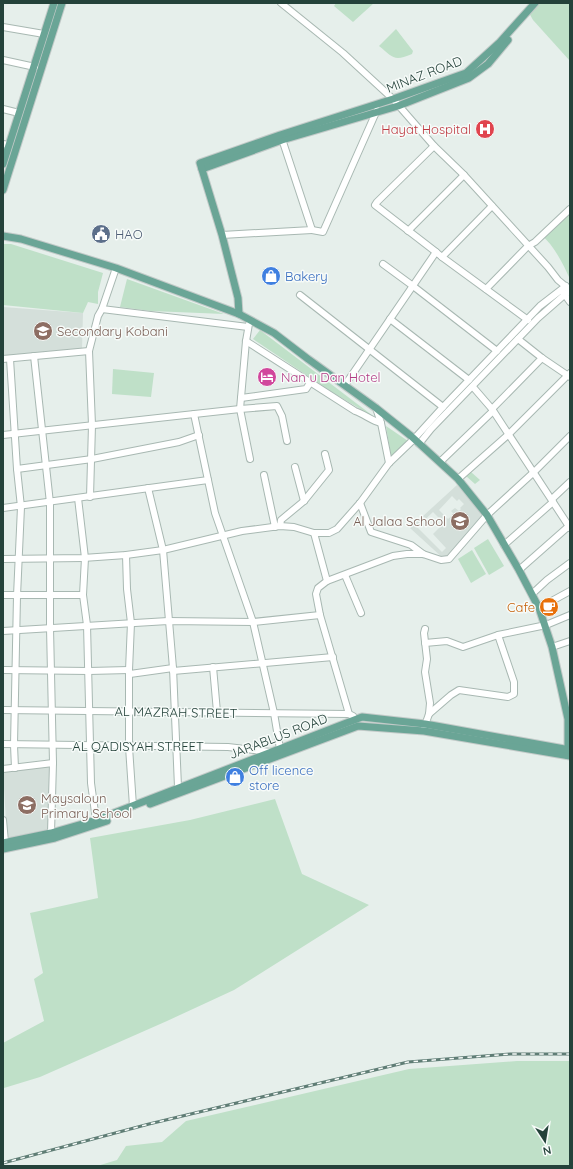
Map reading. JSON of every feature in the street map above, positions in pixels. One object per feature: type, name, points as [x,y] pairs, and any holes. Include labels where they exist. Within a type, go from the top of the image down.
[{"type":"main road","points":[[3,164],[6,144],[19,114],[35,67],[41,58],[44,34],[54,3]]},
{"type":"main road","points":[[3,190],[41,58],[62,3]]},
{"type":"main road","name":"MINAZ ROAD","points":[[222,235],[201,166],[281,138],[396,102],[466,73],[500,42],[535,3]]},
{"type":"main road","points":[[222,235],[238,298],[239,314]]},
{"type":"main road","points":[[3,236],[21,239],[116,268],[239,314],[249,324],[274,333],[345,385],[417,441],[440,462],[458,479],[487,515],[539,608],[546,625],[552,647],[569,719],[569,753]]},
{"type":"main road","name":"JARABLUS ROAD","points":[[4,845],[94,824],[133,806],[273,755],[357,722]]},
{"type":"main road","name":"JARABLUS ROAD","points":[[273,755],[280,749],[357,722],[424,728],[569,753]]},
{"type":"main road","name":"JARABLUS ROAD","points":[[4,845],[55,838],[178,790]]},
{"type":"street","points":[[281,3],[343,53],[396,102],[434,146],[464,175],[558,280],[566,290],[570,302]]},
{"type":"street","points":[[3,27],[44,34]]},
{"type":"street","points":[[3,60],[35,67]]},
{"type":"street","points":[[222,235],[312,230],[323,232],[377,108]]},
{"type":"street","points":[[3,109],[19,114]]},
{"type":"street","points":[[281,138],[312,230]]},
{"type":"street","points":[[434,146],[375,205],[442,257],[528,320]]},
{"type":"street","points":[[408,231],[464,175]]},
{"type":"street","points":[[442,257],[492,206]]},
{"type":"street","points":[[486,289],[528,246],[535,242],[570,209]]},
{"type":"street","points":[[345,385],[436,252]]},
{"type":"street","points":[[383,264],[497,351]]},
{"type":"street","points":[[90,496],[92,425],[89,351],[98,316],[102,309],[116,268]]},
{"type":"street","points":[[417,441],[443,408],[540,306],[566,290]]},
{"type":"street","points":[[3,559],[84,558],[126,555],[163,550],[223,535],[278,526],[294,527],[314,533],[329,533],[337,529],[360,503],[389,463],[431,429],[566,290]]},
{"type":"street","points":[[300,295],[443,408]]},
{"type":"street","points":[[102,309],[249,324],[240,409],[250,459]]},
{"type":"street","points":[[390,318],[469,380]]},
{"type":"street","points":[[458,479],[509,434],[569,375],[542,358],[518,339]]},
{"type":"street","points":[[246,341],[355,411],[381,423]]},
{"type":"street","points":[[3,359],[89,351]]},
{"type":"street","points":[[34,356],[50,503],[50,628],[53,763],[51,833]]},
{"type":"street","points":[[10,358],[14,434],[21,506],[16,631],[15,768]]},
{"type":"street","points":[[440,462],[542,358]]},
{"type":"street","points":[[241,398],[306,389],[310,383]]},
{"type":"street","points":[[472,387],[492,410],[509,434],[570,526],[519,570]]},
{"type":"street","points":[[3,435],[277,406],[282,416],[287,441]]},
{"type":"street","points":[[376,408],[381,423],[389,463]]},
{"type":"street","points":[[194,414],[215,513],[253,622],[274,713],[280,749]]},
{"type":"street","points":[[17,469],[92,459],[179,442],[199,435]]},
{"type":"street","points":[[360,503],[371,532],[411,545],[423,554],[441,560],[449,559],[487,515],[534,472],[570,436]]},
{"type":"street","points":[[278,526],[281,520],[304,502],[329,470],[325,454]]},
{"type":"street","points":[[295,467],[304,502]]},
{"type":"street","points":[[264,475],[278,526]]},
{"type":"street","points":[[3,508],[50,503],[208,480]]},
{"type":"street","points":[[504,545],[553,501],[570,482]]},
{"type":"street","points":[[148,488],[163,550],[176,712],[178,790]]},
{"type":"street","points":[[78,498],[84,558],[83,595],[87,625],[91,783],[94,824]]},
{"type":"street","points":[[314,533],[327,581]]},
{"type":"street","points":[[357,722],[349,714],[334,657],[320,615],[316,594],[318,588],[327,581],[393,556],[423,554]]},
{"type":"street","points":[[126,555],[127,589],[131,624],[129,747],[133,806]]},
{"type":"street","points":[[532,594],[547,580],[570,563]]},
{"type":"street","points":[[345,575],[361,613]]},
{"type":"street","points":[[539,608],[570,591]]},
{"type":"street","points":[[3,596],[50,594],[83,595]]},
{"type":"street","points":[[3,631],[168,621],[253,622],[320,615]]},
{"type":"street","points":[[425,642],[447,641],[463,647],[498,635],[546,625],[570,615]]},
{"type":"street","points":[[424,728],[429,714],[430,703],[425,672],[427,659],[425,630]]},
{"type":"street","points":[[429,714],[451,695],[460,690],[508,697],[514,694],[514,682],[498,635]]},
{"type":"street","points":[[552,647],[570,641]]},
{"type":"street","points":[[3,670],[130,672],[334,657]]},
{"type":"street","points":[[212,667],[217,712]]},
{"type":"street","name":"AL MAZRAH STREET","points":[[3,710],[349,714]]},
{"type":"street","name":"AL QADISYAH STREET","points":[[3,744],[129,747],[228,747],[273,755]]},
{"type":"street","points":[[3,769],[53,763]]},
{"type":"street","points":[[3,820],[4,845]]},
{"type":"shaded area","name":"Secondary Kobani","points":[[3,307],[83,313],[82,349],[3,356]]},
{"type":"shaded area","name":"Al Jalaa School","points":[[457,485],[476,506],[482,517],[444,559],[410,528]],"holes":[[[452,496],[457,501],[459,499],[464,504],[459,511],[455,508],[451,511],[454,514],[448,519],[439,510]],[[433,512],[444,523],[433,534],[446,548],[442,552],[417,527]]]},
{"type":"shaded area","name":"Maysaloun Primary School","points":[[49,766],[48,829],[7,838],[3,771]]},
{"type":"green space","points":[[336,3],[374,3],[353,22],[334,6]]},
{"type":"green space","points":[[535,3],[570,3],[570,61],[533,20],[528,11]]},
{"type":"green space","points":[[396,29],[413,51],[412,54],[397,58],[379,46]]},
{"type":"green space","points":[[570,207],[570,279],[554,249],[541,235]]},
{"type":"green space","points":[[3,244],[11,244],[103,273],[98,292],[98,304],[88,302],[83,313],[3,305]]},
{"type":"green space","points":[[127,279],[224,314],[151,311],[120,307]]},
{"type":"green space","points":[[260,330],[377,419],[330,391],[253,339]]},
{"type":"green space","points":[[113,369],[154,373],[151,397],[112,394]]},
{"type":"green space","points":[[386,426],[408,441],[391,456]]},
{"type":"green space","points":[[471,472],[480,480],[475,484],[466,476]]},
{"type":"green space","points":[[488,539],[504,566],[489,575],[474,548]]},
{"type":"green space","points":[[472,550],[486,574],[471,583],[458,559]]},
{"type":"green space","points":[[275,799],[302,874],[369,905],[234,990],[40,1077],[4,1088],[3,1043],[44,1021],[34,979],[43,973],[30,913],[98,898],[90,838],[190,820]]},
{"type":"green space","points":[[517,1061],[570,1061],[570,1166],[97,1166],[117,1160],[126,1146],[162,1142],[186,1121],[409,1069]]},
{"type":"railway","points":[[3,1163],[149,1124],[408,1062],[510,1054],[570,1054]]},
{"type":"place","name":"Hayat Hospital","points":[[485,129]]},
{"type":"place","name":"HAO","points":[[101,234]]},
{"type":"place","name":"Bakery","points":[[271,276]]},
{"type":"place","name":"Secondary Kobani","points":[[43,331]]},
{"type":"place","name":"Nan u Dan Hotel","points":[[267,377]]},
{"type":"place","name":"Al Jalaa School","points":[[460,521]]},
{"type":"place","name":"Cafe","points":[[549,607]]},
{"type":"place","name":"Off licence store","points":[[235,777]]},
{"type":"place","name":"Maysaloun Primary School","points":[[27,805]]}]
